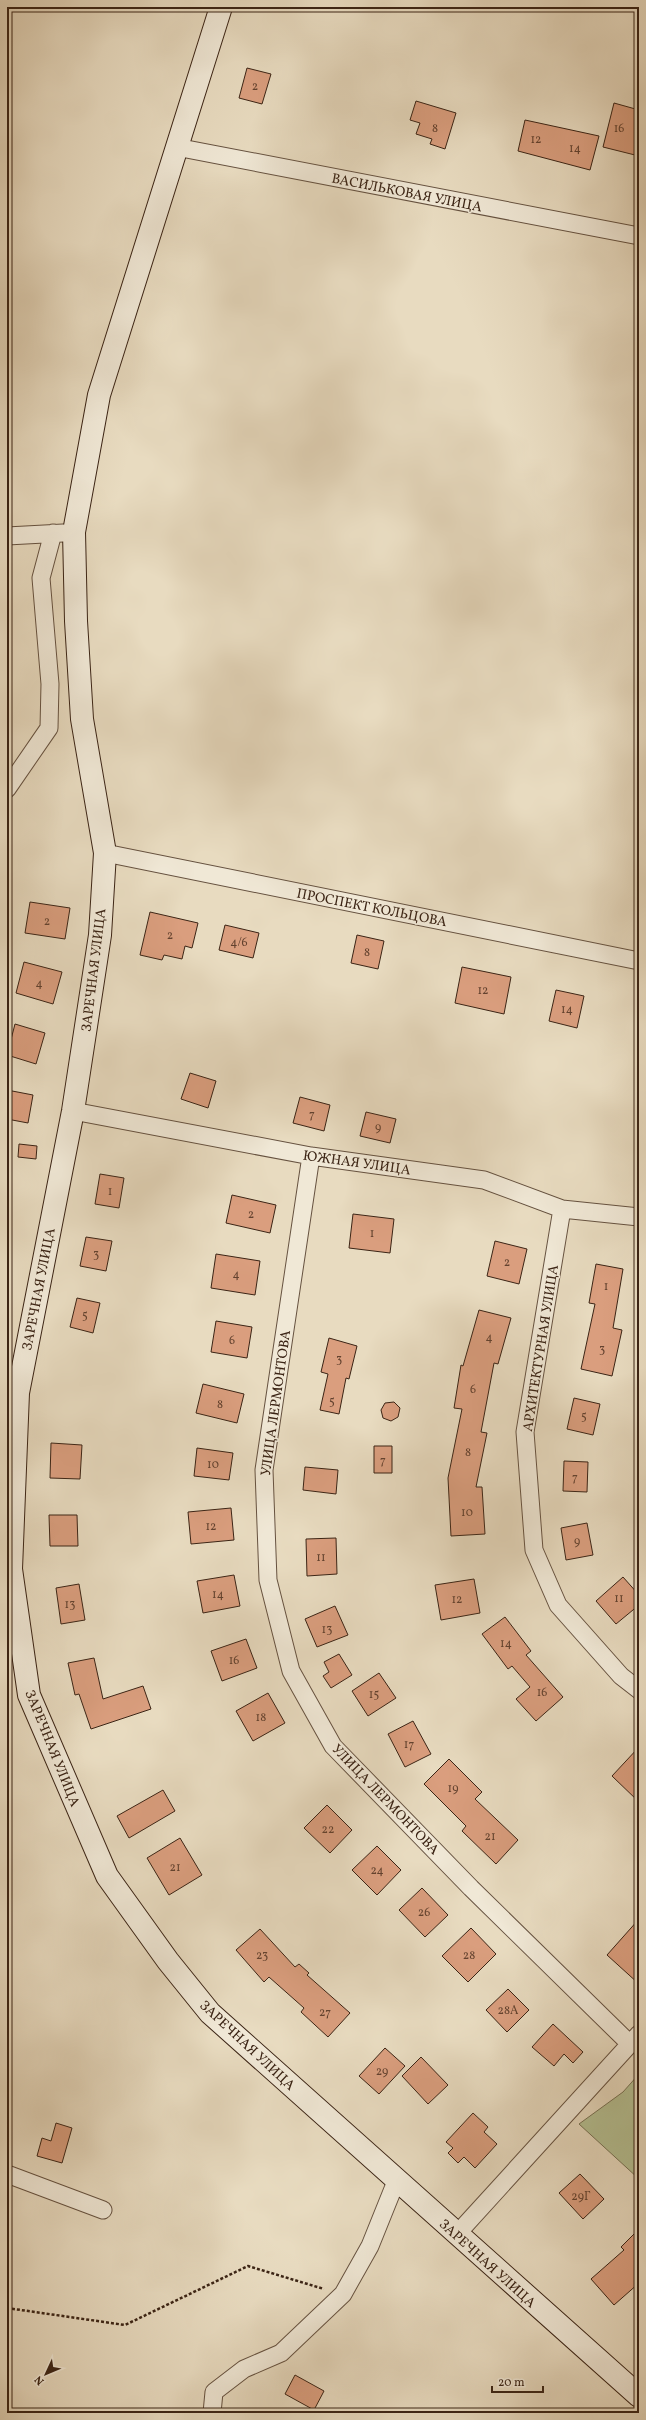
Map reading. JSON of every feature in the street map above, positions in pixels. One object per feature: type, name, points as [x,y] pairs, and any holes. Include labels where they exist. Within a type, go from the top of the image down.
[{"type":"street","name":"ЗАРЕЧНАЯ УЛИЦА","points":[[221,7],[99,396],[63,533],[76,621],[82,720],[105,853],[100,935],[73,1111],[18,1393],[12,1431],[11,1569],[29,1695],[107,1876],[168,1961],[210,2013],[457,2234],[638,2392]]},
{"type":"street","name":"ВАСИЛЬКОВАЯ УЛИЦА","points":[[176,147],[639,236]]},
{"type":"street","points":[[7,536],[63,533],[41,578],[50,684],[49,728],[7,789]]},
{"type":"street","name":"ПРОСПЕКТ КОЛЬЦОВА","points":[[105,853],[639,961]]},
{"type":"street","name":"ЮЖНАЯ УЛИЦА","points":[[73,1111],[311,1156],[484,1180],[562,1209],[639,1217]]},
{"type":"street","name":"УЛИЦА ЛЕРМОНТОВА","points":[[311,1156],[264,1470],[268,1580],[291,1671],[333,1746],[471,1888],[635,2039]]},
{"type":"street","name":"АРХИТЕКТУРНАЯ УЛИЦА","points":[[562,1209],[525,1432],[534,1550],[558,1605],[621,1676],[639,1690]]},
{"type":"street","points":[[457,2234],[635,2039]]},
{"type":"street","points":[[7,2174],[104,2210]]},
{"type":"street","points":[[212,2413],[214,2392],[244,2369],[281,2353],[343,2294],[370,2246],[397,2179]]},
{"type":"path","points":[[7,2308],[125,2325],[248,2266],[343,2294]]},
{"type":"green space","points":[[639,2074],[639,2179],[579,2124],[623,2092]]},
{"type":"building","points":[[247,68],[271,74],[262,104],[239,98]]},
{"type":"building","points":[[416,101],[456,113],[445,149],[430,144],[432,139],[416,134],[420,123],[410,120]]},
{"type":"building","points":[[614,103],[639,110],[639,156],[603,147]]},
{"type":"building","points":[[525,120],[599,136],[590,170],[518,151]]},
{"type":"building","points":[[30,902],[70,908],[65,939],[25,933]]},
{"type":"building","points":[[150,912],[198,923],[192,948],[185,946],[182,959],[164,955],[162,960],[140,955]]},
{"type":"building","points":[[225,925],[259,933],[253,958],[219,950]]},
{"type":"building","points":[[357,935],[384,941],[378,969],[351,963]]},
{"type":"building","points":[[24,962],[62,972],[53,1004],[16,993]]},
{"type":"building","points":[[462,967],[511,977],[504,1014],[455,1003]]},
{"type":"building","points":[[556,990],[584,996],[577,1028],[549,1021]]},
{"type":"building","points":[[15,1024],[45,1033],[36,1064],[7,1055]]},
{"type":"building","points":[[190,1073],[216,1081],[208,1108],[181,1099]]},
{"type":"building","points":[[7,1090],[33,1095],[28,1123],[7,1119]]},
{"type":"building","points":[[300,1097],[330,1105],[324,1131],[293,1123]]},
{"type":"building","points":[[366,1112],[396,1119],[390,1143],[360,1136]]},
{"type":"building","points":[[19,1144],[37,1146],[36,1159],[18,1157]]},
{"type":"building","points":[[100,1174],[124,1178],[119,1208],[95,1204]]},
{"type":"building","points":[[232,1195],[276,1205],[270,1233],[226,1223]]},
{"type":"building","points":[[353,1214],[394,1219],[390,1253],[349,1248]]},
{"type":"building","points":[[86,1237],[112,1241],[106,1271],[80,1266]]},
{"type":"building","points":[[495,1241],[527,1249],[519,1284],[487,1276]]},
{"type":"building","points":[[216,1254],[260,1261],[255,1295],[211,1288]]},
{"type":"building","points":[[596,1264],[623,1269],[613,1328],[622,1330],[612,1376],[581,1369],[595,1304],[589,1303]]},
{"type":"building","points":[[77,1298],[100,1303],[93,1333],[70,1327]]},
{"type":"building","points":[[479,1310],[511,1318],[498,1364],[494,1363],[481,1432],[487,1433],[476,1487],[482,1487],[485,1534],[451,1536],[448,1478],[462,1409],[454,1408],[461,1365],[463,1366]]},
{"type":"building","points":[[216,1321],[252,1327],[247,1358],[211,1352]]},
{"type":"building","points":[[329,1338],[357,1346],[349,1379],[346,1378],[339,1414],[320,1410],[328,1374],[321,1372]]},
{"type":"building","points":[[203,1384],[244,1394],[237,1423],[196,1413]]},
{"type":"building","points":[[574,1398],[600,1404],[593,1435],[567,1429]]},
{"type":"building","points":[[394,1402],[400,1408],[398,1417],[391,1421],[383,1418],[381,1410],[385,1403]]},
{"type":"building","points":[[51,1443],[82,1445],[80,1479],[50,1478]]},
{"type":"building","points":[[374,1446],[392,1446],[392,1473],[374,1473]]},
{"type":"building","points":[[197,1448],[233,1453],[229,1480],[194,1476]]},
{"type":"building","points":[[564,1461],[588,1462],[587,1492],[563,1491]]},
{"type":"building","points":[[305,1467],[338,1470],[336,1494],[303,1490]]},
{"type":"building","points":[[231,1508],[234,1540],[191,1544],[188,1512]]},
{"type":"building","points":[[49,1515],[77,1515],[78,1546],[50,1546]]},
{"type":"building","points":[[587,1523],[593,1555],[566,1560],[561,1528]]},
{"type":"building","points":[[336,1538],[337,1574],[307,1576],[306,1539]]},
{"type":"building","points":[[234,1575],[240,1606],[203,1613],[197,1581]]},
{"type":"building","points":[[623,1577],[639,1595],[639,1605],[616,1624],[596,1601]]},
{"type":"building","points":[[474,1579],[480,1613],[441,1620],[435,1585]]},
{"type":"building","points":[[79,1584],[85,1620],[61,1624],[56,1588]]},
{"type":"building","points":[[335,1606],[348,1635],[317,1647],[305,1619]]},
{"type":"building","points":[[505,1617],[531,1651],[526,1655],[563,1697],[536,1721],[516,1699],[530,1687],[512,1666],[508,1669],[482,1634]]},
{"type":"building","points":[[246,1639],[257,1668],[222,1681],[211,1651]]},
{"type":"building","points":[[339,1654],[352,1675],[331,1688],[323,1676],[329,1672],[324,1662]]},
{"type":"building","points":[[94,1658],[103,1699],[143,1686],[151,1709],[91,1729],[79,1694],[75,1695],[68,1663]]},
{"type":"building","points":[[379,1673],[396,1698],[368,1716],[352,1691]]},
{"type":"building","points":[[268,1693],[285,1723],[253,1741],[236,1711]]},
{"type":"building","points":[[413,1721],[431,1754],[405,1767],[388,1734]]},
{"type":"building","points":[[639,1747],[639,1802],[612,1776]]},
{"type":"building","points":[[449,1759],[482,1792],[475,1799],[518,1840],[496,1864],[462,1831],[466,1826],[424,1784]]},
{"type":"building","points":[[163,1790],[175,1811],[129,1838],[117,1816]]},
{"type":"building","points":[[327,1805],[352,1830],[330,1853],[304,1828]]},
{"type":"building","points":[[180,1838],[202,1875],[169,1895],[147,1858]]},
{"type":"building","points":[[377,1846],[401,1870],[377,1895],[352,1870]]},
{"type":"building","points":[[422,1888],[448,1915],[425,1937],[399,1910]]},
{"type":"building","points":[[639,1919],[639,1984],[607,1955]]},
{"type":"building","points":[[471,1928],[496,1954],[468,1982],[442,1956]]},
{"type":"building","points":[[260,1929],[295,1967],[299,1964],[309,1973],[307,1975],[350,2013],[328,2037],[301,2012],[304,2008],[269,1977],[264,1982],[236,1950]]},
{"type":"building","points":[[508,1989],[529,2010],[507,2032],[486,2010]]},
{"type":"building","points":[[553,2024],[583,2052],[573,2063],[564,2054],[554,2066],[532,2047]]},
{"type":"building","points":[[385,2048],[405,2066],[379,2094],[359,2076]]},
{"type":"building","points":[[421,2057],[448,2085],[428,2104],[402,2076]]},
{"type":"building","points":[[473,2113],[488,2127],[484,2132],[497,2144],[475,2168],[464,2157],[458,2163],[448,2153],[453,2148],[446,2142]]},
{"type":"building","points":[[56,2123],[72,2128],[62,2163],[37,2156],[42,2138],[51,2141]]},
{"type":"building","points":[[580,2174],[604,2199],[583,2219],[559,2193]]},
{"type":"building","points":[[639,2229],[639,2283],[614,2305],[591,2279],[624,2250],[621,2247]]},
{"type":"building","points":[[295,2375],[324,2391],[314,2410],[285,2394]]}]
